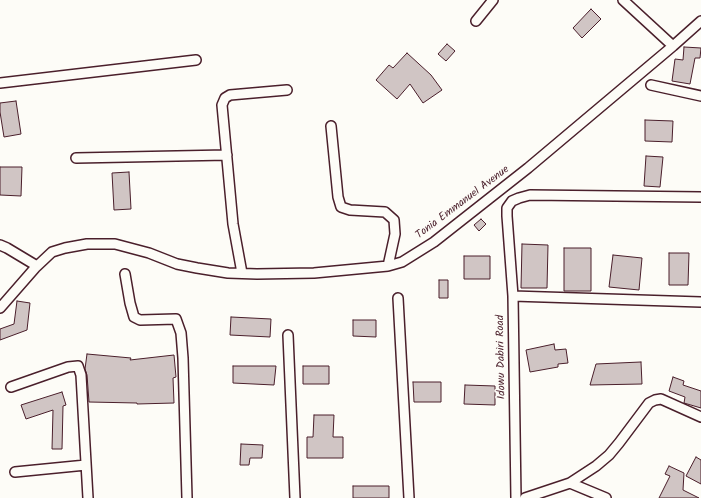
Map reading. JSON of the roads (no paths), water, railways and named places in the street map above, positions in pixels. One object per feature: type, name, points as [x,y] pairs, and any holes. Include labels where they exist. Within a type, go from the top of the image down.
[{"type":"street","points":[[476,21],[493,0]]},
{"type":"street","points":[[623,0],[673,46]]},
{"type":"street","name":"Tonia Emmanuel Avenue","points":[[0,308],[37,266],[52,252],[87,244],[115,244],[149,253],[177,264],[228,273],[314,273],[388,266],[402,262],[434,242],[528,168],[701,21]]},
{"type":"street","points":[[0,83],[196,60]]},
{"type":"street","points":[[651,85],[701,96]]},
{"type":"street","points":[[242,273],[233,224],[222,106],[225,98],[230,95],[287,90]]},
{"type":"street","points":[[331,126],[338,197],[341,207],[350,210],[385,212],[394,220],[395,234],[388,266]]},
{"type":"street","points":[[76,158],[227,155]]},
{"type":"street","name":"Idowu Dabiri Road","points":[[516,498],[513,296],[507,208],[512,202],[519,198],[530,195],[701,197]]},
{"type":"street","points":[[0,245],[37,266]]},
{"type":"street","points":[[125,274],[134,317],[140,320],[176,319],[181,333],[187,498]]},
{"type":"street","points":[[513,296],[701,302]]},
{"type":"street","points":[[398,298],[409,498]]},
{"type":"street","points":[[288,336],[295,498]]},
{"type":"street","points":[[11,387],[68,367],[78,366],[81,375],[88,498]]},
{"type":"street","points":[[525,498],[570,483],[596,466],[609,455],[649,403],[655,400],[661,399],[701,416]]},
{"type":"street","points":[[16,472],[86,465]]},
{"type":"street","points":[[570,483],[606,498]]}]
